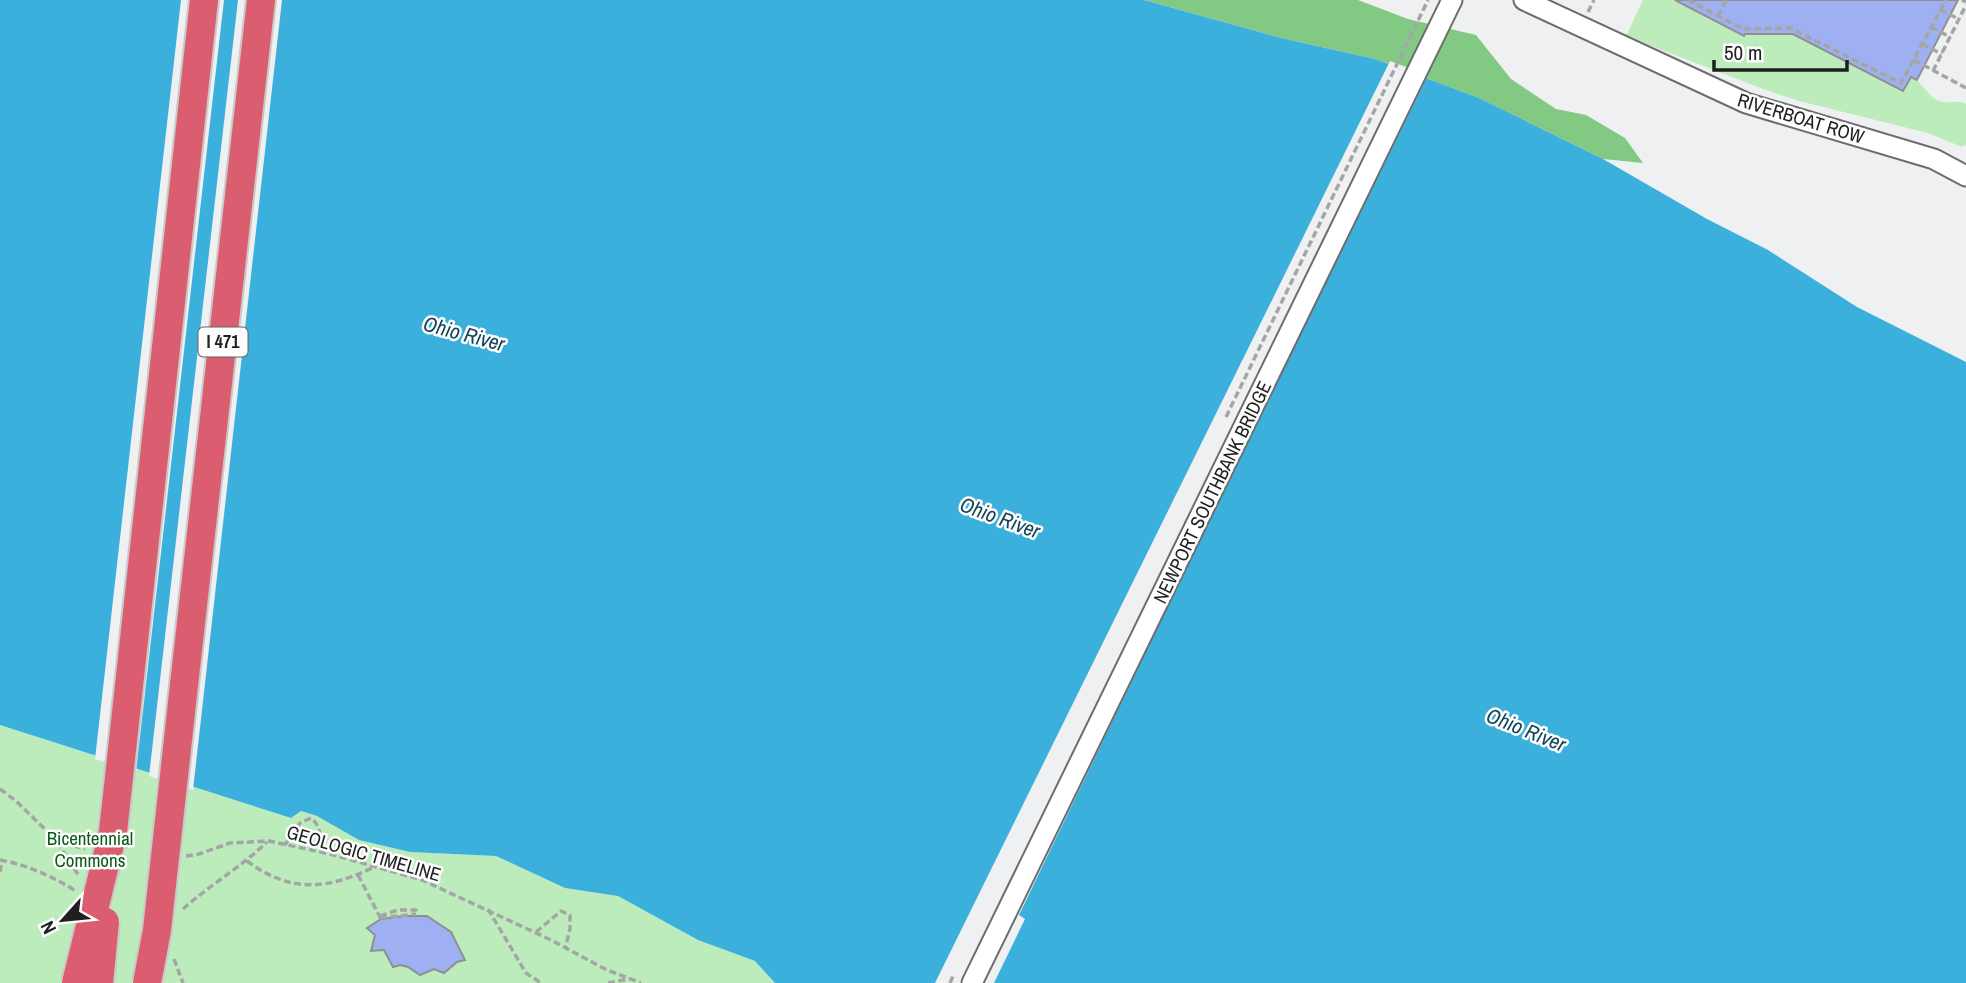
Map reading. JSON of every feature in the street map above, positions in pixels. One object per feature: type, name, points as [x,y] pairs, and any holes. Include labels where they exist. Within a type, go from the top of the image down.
[{"type":"highway","points":[[99,983],[113,832],[204,0]]},
{"type":"highway","name":"I 471","points":[[147,983],[165,923],[261,0]]},
{"type":"highway","points":[[76,983],[113,832]]},
{"type":"highway","points":[[155,983],[165,923]]},
{"type":"street","name":"NEWPORT SOUTHBANK BRIDGE","points":[[972,983],[1452,0]]},
{"type":"street","name":"RIVERBOAT ROW","points":[[1524,0],[1746,103],[1934,159],[1966,176]]},
{"type":"path","points":[[1688,0],[1743,29],[1790,29],[1901,83],[1945,0]]},
{"type":"path","points":[[1718,16],[1726,0]]},
{"type":"path","points":[[1933,71],[1965,2]]},
{"type":"path","points":[[1940,10],[1959,19]]},
{"type":"path","points":[[1931,27],[1950,37]]},
{"type":"path","points":[[1922,44],[1942,54]]},
{"type":"path","points":[[1914,60],[1966,88]]},
{"type":"path","points":[[0,789],[16,800],[56,840],[81,880]]},
{"type":"path","points":[[285,845],[300,823],[311,818],[317,822],[321,853]]},
{"type":"path","points":[[56,840],[93,852]]},
{"type":"path","points":[[165,923],[269,841]]},
{"type":"path","name":"GEOLOGIC TIMELINE","points":[[175,858],[199,854],[230,843],[269,841],[374,867],[422,880],[536,932],[604,970],[642,983]]},
{"type":"path","points":[[0,872],[1,860],[38,870],[76,890]]},
{"type":"path","points":[[247,861],[274,878],[307,887],[344,881],[374,867]]},
{"type":"path","points":[[358,874],[380,918],[416,915]]},
{"type":"path","points":[[488,909],[526,973],[541,983]]},
{"type":"path","points":[[536,932],[561,911],[570,915],[565,949]]},
{"type":"path","points":[[608,983],[631,979]]},
{"type":"green space","points":[[1144,0],[1358,0],[1408,19],[1476,35],[1511,79],[1556,109],[1586,115],[1625,138],[1643,163],[1603,159],[1479,98],[1375,59],[1281,38]]},
{"type":"green space","points":[[1643,0],[1675,0],[1743,36],[1793,34],[1903,91],[1911,77],[1937,100],[1966,104],[1966,146],[1962,147],[1928,133],[1799,101],[1626,36]]},
{"type":"green space","name":"Bicentennial Commons","points":[[0,725],[291,818],[301,811],[317,816],[360,840],[410,852],[496,856],[565,888],[618,896],[698,940],[755,961],[775,983],[0,983]]},
{"type":"water","name":"Ohio River","points":[[0,0],[1144,0],[1281,38],[1375,59],[1479,98],[1603,159],[1707,219],[1768,250],[1857,307],[1966,362],[1966,983],[775,983],[755,961],[698,940],[618,896],[565,888],[496,856],[410,852],[359,840],[317,816],[301,811],[291,818],[0,725]]},
{"type":"pier","points":[[181,0],[224,0],[136,772],[95,759]]},
{"type":"pier","points":[[238,0],[282,0],[193,790],[149,776]]},
{"type":"pier","points":[[1390,61],[1428,75],[1019,915],[1025,919],[994,983],[935,983]]},
{"type":"building","points":[[1675,0],[1958,0],[1917,80],[1911,77],[1903,91],[1793,34],[1744,36]]},
{"type":"building","points":[[427,916],[451,932],[465,960],[457,962],[444,973],[434,969],[420,975],[408,967],[393,967],[384,950],[371,951],[375,935],[367,928],[381,919]]}]
